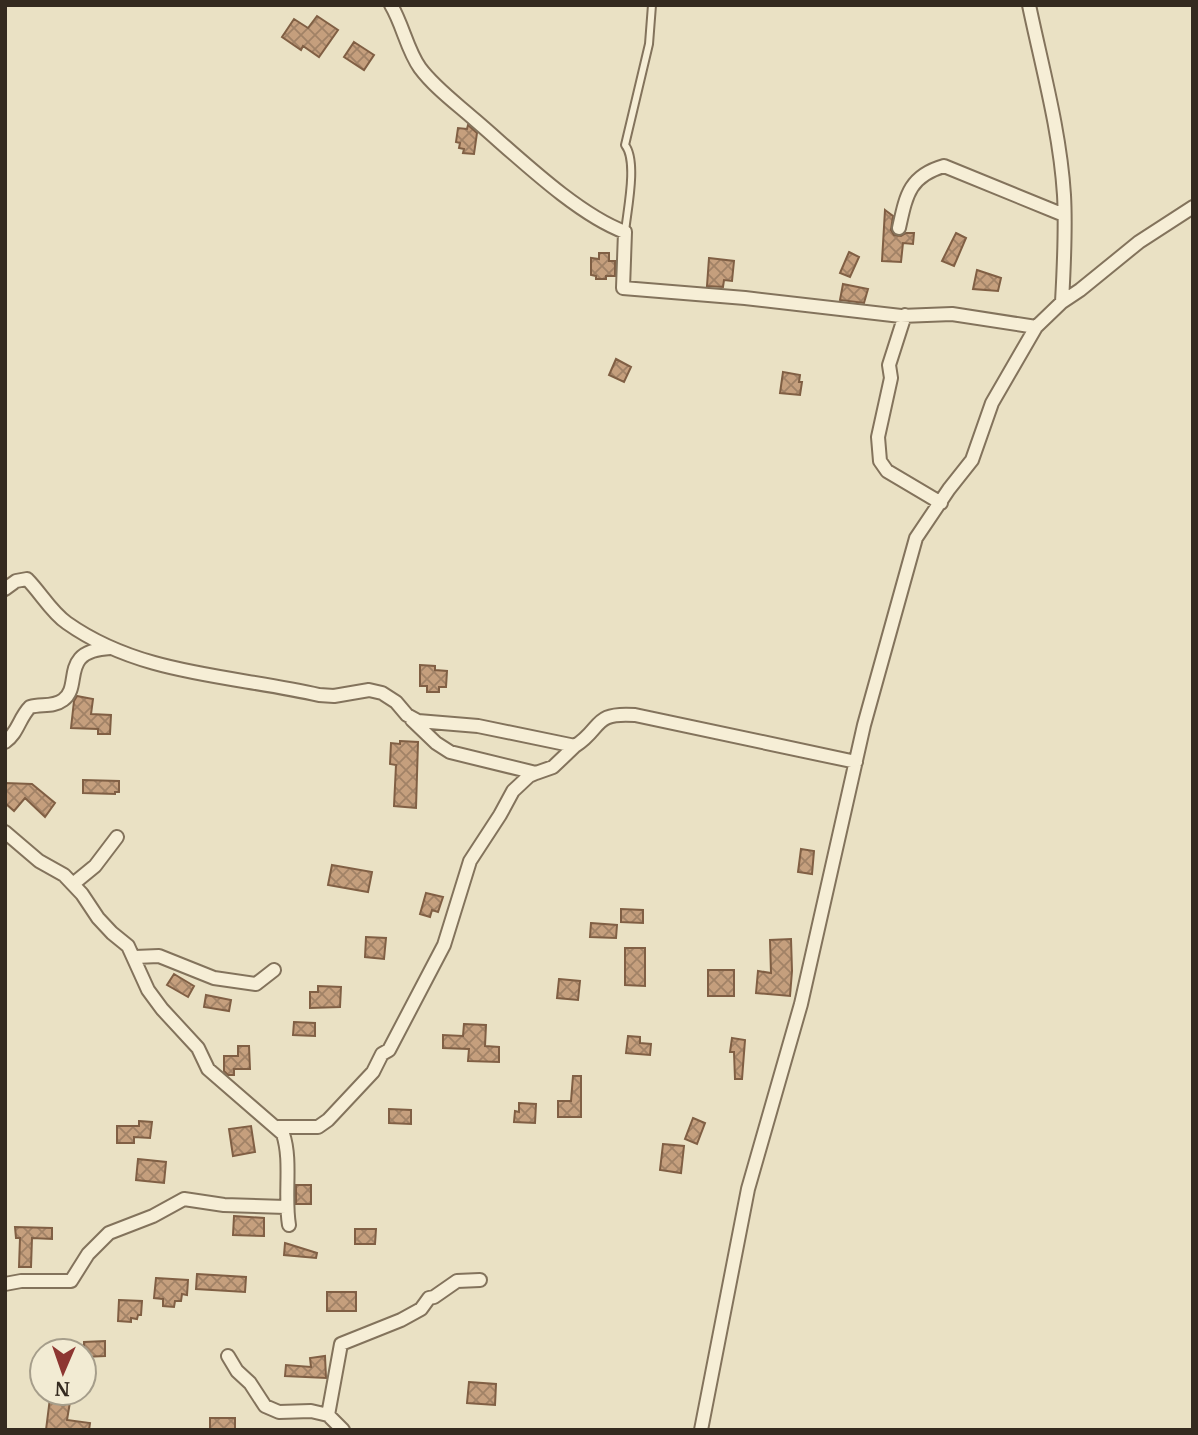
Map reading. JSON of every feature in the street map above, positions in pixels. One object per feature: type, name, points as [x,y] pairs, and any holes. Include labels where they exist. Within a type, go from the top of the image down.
[{"type":"street","points":[[390,5],[419,67],[439,88],[526,164],[582,208],[608,226],[625,232],[623,288],[905,315],[952,314],[1036,327]]},
{"type":"street","points":[[1029,5],[1058,149],[1064,215],[1062,302]]},
{"type":"street","points":[[899,228],[911,187],[927,170],[944,166],[1064,215]]},
{"type":"street","points":[[701,1430],[748,1189],[802,1004],[856,762],[884,649],[916,538],[948,489],[972,460],[992,403],[1036,327],[1062,302],[1139,242],[1193,207]]},
{"type":"street","points":[[905,315],[888,365],[891,378],[878,437],[880,461],[887,471],[941,503]]},
{"type":"street","points":[[5,589],[16,581],[27,579],[65,622],[111,648],[143,662],[318,695],[334,696],[369,690],[382,693],[396,702],[436,743],[450,752],[536,773]]},
{"type":"street","points":[[5,742],[17,732],[21,719],[30,707],[60,703],[68,696],[74,669],[86,652],[111,648]]},
{"type":"street","points":[[278,1127],[318,1127],[328,1120],[373,1072],[382,1054],[389,1050],[444,945],[470,861],[513,791],[528,776],[553,767],[600,720],[618,714],[635,715],[856,762]]},
{"type":"street","points":[[407,715],[418,721],[478,726],[575,746]]},
{"type":"street","points":[[5,832],[23,849],[64,874],[111,933],[128,946],[148,990],[198,1048],[208,1069],[262,1117],[278,1127],[286,1142],[286,1207],[289,1224]]},
{"type":"street","points":[[73,884],[95,866],[117,837]]},
{"type":"street","points":[[135,957],[159,956],[214,978],[256,984],[274,970]]},
{"type":"street","points":[[5,1284],[21,1280],[71,1281],[88,1254],[109,1233],[153,1216],[184,1199],[224,1205],[286,1207]]},
{"type":"street","points":[[328,1415],[341,1344],[401,1320],[421,1309],[429,1298],[435,1297],[457,1281],[480,1280]]},
{"type":"street","points":[[229,1356],[237,1371],[250,1382],[265,1406],[279,1412],[311,1411],[328,1415],[342,1430]]},
{"type":"lane","points":[[625,232],[631,170],[629,150],[625,145],[649,44],[652,5]]},
{"type":"building","points":[[317,16],[338,30],[319,57],[303,46],[301,50],[282,37],[294,19],[308,28]]},
{"type":"building","points":[[354,42],[374,55],[364,70],[344,57]]},
{"type":"building","points":[[468,125],[477,133],[474,154],[463,153],[464,149],[459,148],[460,143],[456,142],[458,128],[467,129]]},
{"type":"building","points":[[885,210],[893,216],[891,230],[894,235],[914,233],[913,244],[903,243],[901,262],[882,261]]},
{"type":"building","points":[[956,233],[966,238],[954,266],[942,261]]},
{"type":"building","points":[[849,252],[859,257],[850,277],[840,273]]},
{"type":"building","points":[[599,253],[609,253],[609,261],[615,261],[615,276],[596,279],[596,276],[591,275],[591,258],[599,259]]},
{"type":"building","points":[[709,258],[734,261],[732,281],[724,280],[723,287],[707,286]]},
{"type":"building","points":[[977,270],[1001,278],[998,291],[973,289]]},
{"type":"building","points":[[843,284],[868,289],[864,303],[840,300]]},
{"type":"building","points":[[616,359],[631,367],[624,382],[609,375]]},
{"type":"building","points":[[783,372],[800,375],[800,395],[780,393]]},
{"type":"building","points":[[420,665],[435,666],[435,670],[447,671],[446,687],[439,687],[439,692],[427,692],[427,686],[420,686]]},
{"type":"building","points":[[77,696],[93,699],[91,714],[111,715],[110,734],[98,734],[98,729],[71,728]]},
{"type":"building","points":[[400,741],[418,742],[416,808],[394,806],[396,765],[390,764],[391,743],[400,744]]},
{"type":"building","points":[[83,780],[119,781],[119,792],[83,793]]},
{"type":"building","points":[[5,783],[32,784],[55,803],[45,817],[25,798],[14,811],[5,803]]},
{"type":"building","points":[[801,849],[814,851],[812,874],[798,872]]},
{"type":"building","points":[[332,865],[372,872],[368,892],[328,885]]},
{"type":"building","points":[[426,893],[443,897],[438,912],[432,910],[430,917],[420,914]]},
{"type":"building","points":[[621,909],[643,910],[643,923],[621,922]]},
{"type":"building","points":[[591,923],[617,925],[616,938],[590,937]]},
{"type":"building","points":[[366,937],[386,938],[384,959],[365,957]]},
{"type":"building","points":[[791,939],[790,996],[756,993],[758,971],[771,973],[770,940]]},
{"type":"building","points":[[625,948],[645,948],[645,986],[625,985]]},
{"type":"building","points":[[708,970],[734,970],[734,996],[708,996]]},
{"type":"building","points":[[174,974],[194,986],[188,997],[167,985]]},
{"type":"building","points":[[559,979],[580,981],[578,1000],[557,998]]},
{"type":"building","points":[[318,986],[341,987],[340,1007],[310,1008],[310,992],[318,992]]},
{"type":"building","points":[[206,995],[231,1000],[229,1011],[204,1007]]},
{"type":"building","points":[[294,1022],[315,1023],[315,1036],[293,1035]]},
{"type":"building","points":[[464,1024],[486,1025],[485,1046],[499,1047],[499,1062],[468,1061],[469,1049],[443,1048],[443,1035],[463,1036]]},
{"type":"building","points":[[628,1036],[640,1037],[640,1043],[651,1044],[650,1055],[626,1053]]},
{"type":"building","points":[[732,1038],[745,1040],[742,1079],[735,1079],[734,1052],[730,1052]]},
{"type":"building","points":[[238,1046],[249,1046],[250,1069],[234,1069],[234,1075],[228,1075],[224,1071],[224,1056],[238,1056]]},
{"type":"building","points":[[573,1076],[581,1076],[581,1117],[558,1117],[558,1101],[571,1101]]},
{"type":"building","points":[[519,1103],[536,1104],[535,1123],[514,1122],[515,1111],[519,1112]]},
{"type":"building","points":[[389,1109],[411,1110],[411,1124],[389,1123]]},
{"type":"building","points":[[693,1118],[705,1123],[697,1144],[685,1139]]},
{"type":"building","points":[[139,1121],[152,1122],[150,1138],[134,1137],[134,1143],[117,1143],[117,1126],[139,1126]]},
{"type":"building","points":[[251,1126],[255,1152],[233,1156],[229,1129]]},
{"type":"building","points":[[663,1144],[684,1146],[681,1173],[660,1170]]},
{"type":"building","points":[[138,1159],[166,1162],[164,1183],[136,1180]]},
{"type":"building","points":[[296,1185],[311,1185],[311,1204],[296,1204]]},
{"type":"building","points":[[234,1216],[264,1218],[264,1236],[233,1235]]},
{"type":"building","points":[[15,1227],[52,1228],[52,1239],[32,1238],[31,1267],[19,1267],[20,1238],[16,1238]]},
{"type":"building","points":[[355,1229],[376,1229],[375,1244],[355,1244]]},
{"type":"building","points":[[285,1243],[317,1253],[316,1258],[284,1255]]},
{"type":"building","points":[[197,1274],[246,1277],[245,1292],[196,1289]]},
{"type":"building","points":[[156,1278],[188,1280],[187,1295],[182,1294],[181,1301],[175,1301],[174,1307],[163,1306],[163,1299],[154,1298]]},
{"type":"building","points":[[327,1292],[356,1292],[356,1311],[327,1311]]},
{"type":"building","points":[[119,1300],[142,1301],[141,1315],[138,1315],[137,1319],[131,1318],[131,1322],[118,1321]]},
{"type":"building","points":[[98,1341],[105,1341],[105,1356],[98,1356]]},
{"type":"building","points":[[325,1356],[326,1378],[285,1376],[286,1365],[311,1367],[310,1358]]},
{"type":"building","points":[[469,1382],[496,1384],[495,1405],[467,1403]]},
{"type":"building","points":[[49,1407],[69,1407],[67,1420],[90,1423],[89,1430],[46,1430]]},
{"type":"building","points":[[210,1418],[235,1418],[235,1430],[210,1430]]}]
